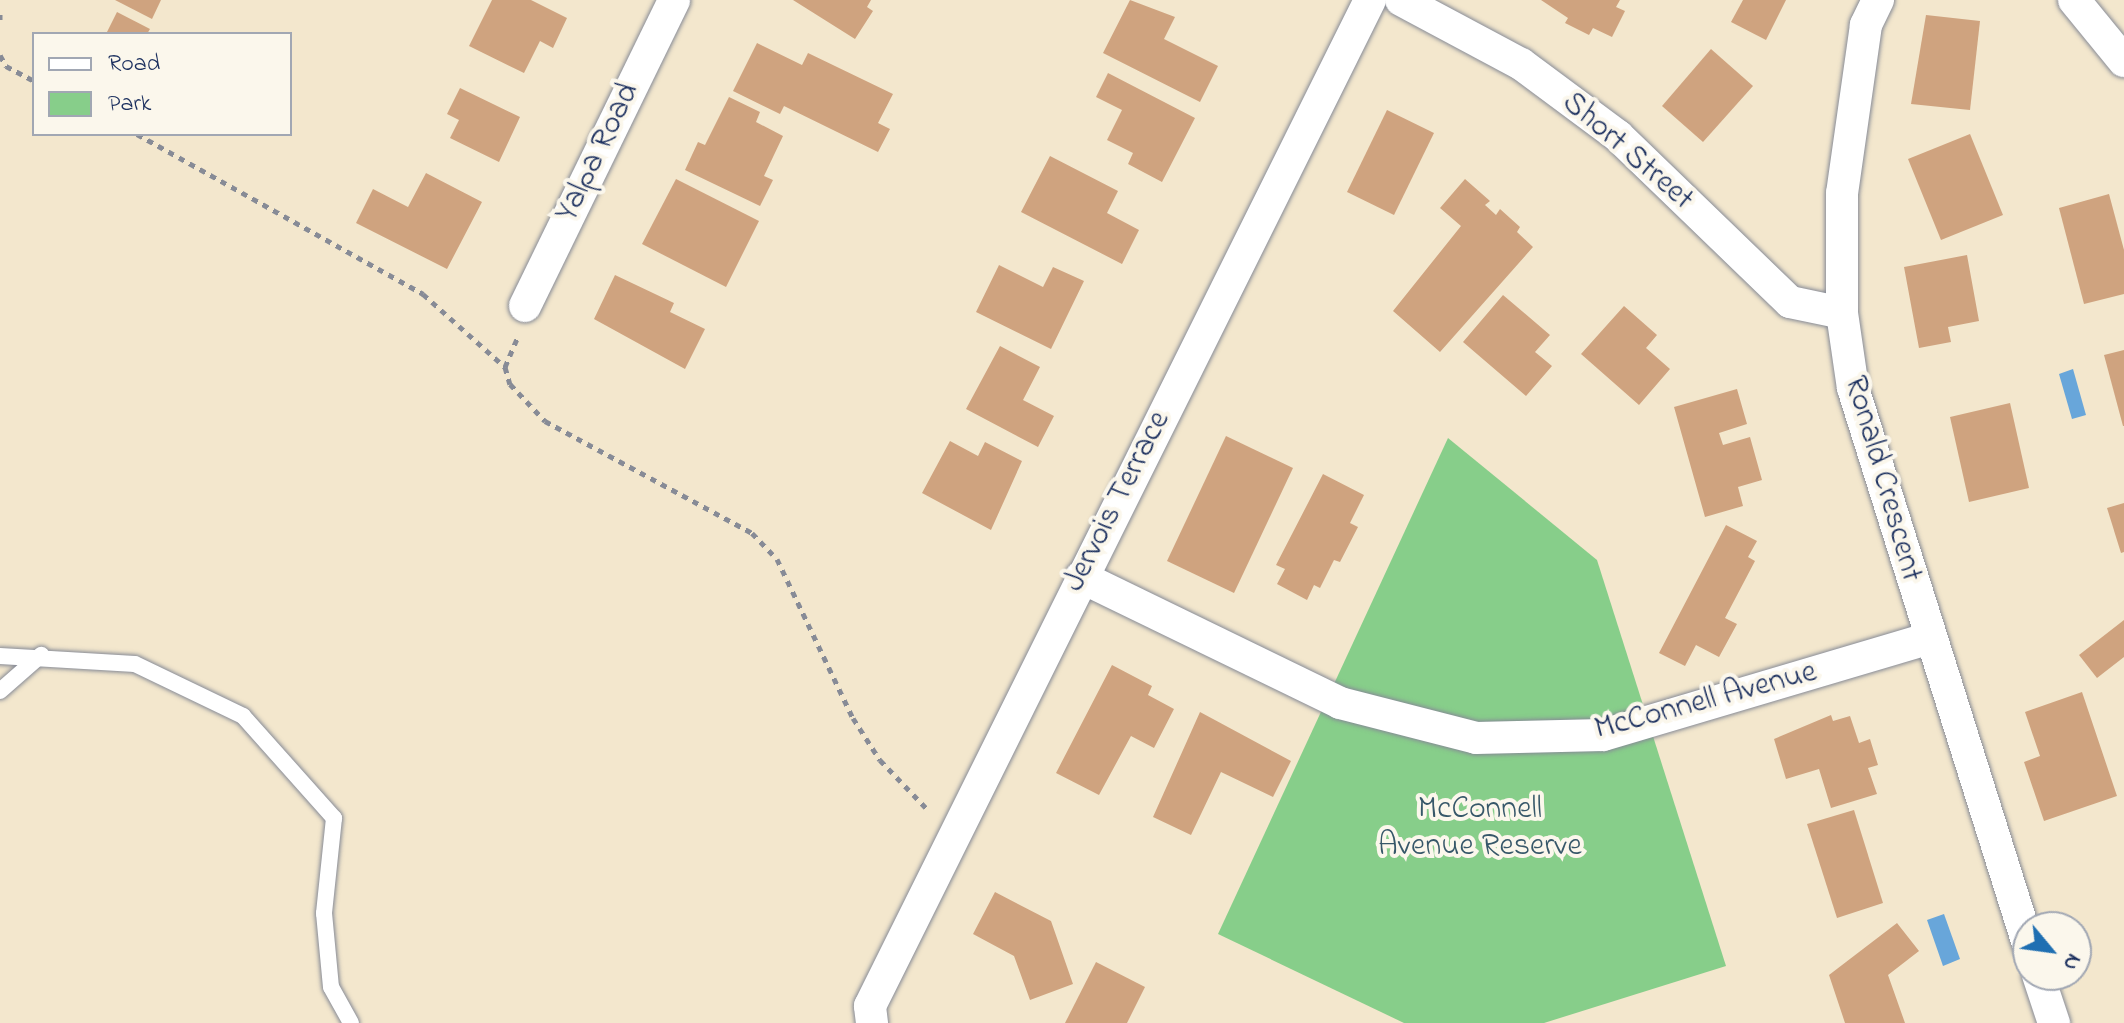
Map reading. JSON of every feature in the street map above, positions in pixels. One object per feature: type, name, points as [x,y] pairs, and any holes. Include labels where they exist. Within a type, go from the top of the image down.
[{"type":"street","name":"Yalpa Road","points":[[525,306],[674,0]]},
{"type":"street","name":"Jervois Terrace","points":[[871,1015],[958,827],[1370,0]]},
{"type":"street","name":"Short Street","points":[[1401,0],[1521,64],[1618,136],[1790,302],[1842,313]]},
{"type":"street","name":"Ronald Crescent","points":[[1878,0],[1866,25],[1842,193],[1842,313],[1853,388],[1928,639],[2017,911]]},
{"type":"street","points":[[2074,0],[2124,61]]},
{"type":"street","name":"McConnell Avenue","points":[[1081,577],[1340,703],[1476,738],[1603,735],[1928,639]]},
{"type":"street","points":[[2043,991],[2054,1023]]},
{"type":"lane","points":[[0,656],[41,655],[135,664],[243,716],[334,818],[324,913],[331,987],[351,1023]]},
{"type":"lane","points":[[0,691],[41,655]]},
{"type":"path","points":[[0,14],[0,24]]},
{"type":"path","points":[[0,55],[6,66],[32,80]]},
{"type":"path","points":[[141,136],[423,294],[505,367],[510,384],[545,421],[752,533],[777,559],[853,718],[880,760],[930,812],[958,827]]},
{"type":"green space","name":"McConnell Avenue Reserve","points":[[1448,438],[1597,560],[1726,966],[1544,1023],[1404,1023],[1218,934]]},
{"type":"water","points":[[2073,369],[2086,415],[2072,419],[2059,374]]},
{"type":"water","points":[[1944,914],[1960,959],[1943,966],[1927,920]]},
{"type":"building","points":[[115,0],[161,0],[152,19]]},
{"type":"building","points":[[492,0],[531,0],[567,18],[553,48],[540,41],[524,73],[469,46]]},
{"type":"building","points":[[793,0],[871,0],[867,7],[873,11],[855,39]]},
{"type":"building","points":[[1130,0],[1175,17],[1164,39],[1218,66],[1200,102],[1103,53]]},
{"type":"building","points":[[1541,0],[1620,0],[1616,7],[1625,11],[1612,37],[1593,28],[1589,35],[1565,23],[1568,18]]},
{"type":"building","points":[[1743,0],[1786,0],[1766,40],[1731,22]]},
{"type":"building","points":[[117,12],[150,29],[148,32],[107,32]]},
{"type":"building","points":[[1926,15],[1980,21],[1970,110],[1911,104]]},
{"type":"building","points":[[757,43],[802,65],[808,53],[893,94],[878,123],[890,129],[878,152],[784,106],[780,114],[733,91]]},
{"type":"building","points":[[1711,49],[1753,86],[1703,142],[1662,106]]},
{"type":"building","points":[[1108,73],[1195,118],[1162,182],[1128,164],[1133,153],[1107,140],[1122,110],[1096,97]]},
{"type":"building","points":[[460,88],[520,117],[499,162],[450,138],[459,120],[447,114]]},
{"type":"building","points":[[729,97],[760,112],[756,122],[783,136],[764,176],[773,180],[760,206],[685,170],[698,142],[705,145]]},
{"type":"building","points":[[1387,110],[1434,133],[1394,215],[1347,192]]},
{"type":"building","points":[[1970,134],[2003,215],[1941,240],[1908,159]]},
{"type":"building","points":[[1050,156],[1118,191],[1107,213],[1139,230],[1122,264],[1021,212]]},
{"type":"building","points":[[426,173],[482,202],[447,269],[356,223],[373,189],[408,207]]},
{"type":"building","points":[[676,179],[759,221],[726,287],[642,244]]},
{"type":"building","points":[[1465,179],[1490,201],[1485,205],[1496,215],[1500,209],[1520,227],[1517,232],[1533,247],[1440,352],[1393,311],[1461,226],[1440,208]]},
{"type":"building","points":[[2109,194],[2124,250],[2124,294],[2084,304],[2059,208]]},
{"type":"building","points":[[1967,255],[1979,321],[1948,327],[1951,342],[1919,348],[1904,267]]},
{"type":"building","points":[[999,265],[1043,287],[1053,267],[1084,281],[1051,349],[976,312]]},
{"type":"building","points":[[615,275],[674,303],[670,312],[705,329],[685,369],[594,319]]},
{"type":"building","points":[[1503,295],[1550,335],[1535,352],[1552,366],[1526,396],[1463,342]]},
{"type":"building","points":[[1624,306],[1657,335],[1646,348],[1670,369],[1639,405],[1581,354]]},
{"type":"building","points":[[1000,346],[1040,367],[1023,400],[1054,416],[1038,447],[966,409]]},
{"type":"building","points":[[2124,350],[2124,426],[2123,426],[2104,355]]},
{"type":"building","points":[[1737,389],[1747,424],[1719,433],[1723,445],[1750,437],[1762,480],[1738,487],[1743,506],[1705,517],[1674,407]]},
{"type":"building","points":[[2010,403],[2029,488],[1969,502],[1950,417]]},
{"type":"building","points":[[1226,436],[1293,468],[1234,593],[1167,561]]},
{"type":"building","points":[[950,441],[978,456],[985,442],[1022,461],[991,530],[922,493]]},
{"type":"building","points":[[1323,474],[1364,495],[1350,523],[1358,527],[1340,562],[1334,560],[1320,588],[1314,585],[1307,600],[1277,584],[1285,569],[1276,565]]},
{"type":"building","points":[[2124,503],[2124,552],[2121,553],[2107,508]]},
{"type":"building","points":[[1726,525],[1757,541],[1748,557],[1755,561],[1725,618],[1737,624],[1719,657],[1696,645],[1685,666],[1659,653]]},
{"type":"building","points":[[2124,620],[2124,657],[2097,678],[2079,655]]},
{"type":"building","points":[[1112,665],[1152,686],[1148,695],[1174,709],[1154,748],[1131,736],[1099,795],[1056,773]]},
{"type":"building","points":[[2082,692],[2117,796],[2044,821],[2024,762],[2040,756],[2025,712]]},
{"type":"building","points":[[1200,712],[1291,761],[1273,797],[1221,772],[1191,835],[1153,817]]},
{"type":"building","points":[[1831,715],[1833,721],[1850,716],[1859,743],[1870,739],[1878,765],[1868,768],[1877,794],[1831,808],[1819,769],[1786,779],[1774,739]]},
{"type":"building","points":[[1854,810],[1883,903],[1837,918],[1807,824]]},
{"type":"building","points":[[995,892],[1051,921],[1073,984],[1030,1000],[1014,956],[973,934]]},
{"type":"building","points":[[1897,923],[1919,951],[1888,975],[1905,1023],[1845,1023],[1829,975]]},
{"type":"building","points":[[1096,962],[1145,987],[1127,1023],[1065,1023]]}]
